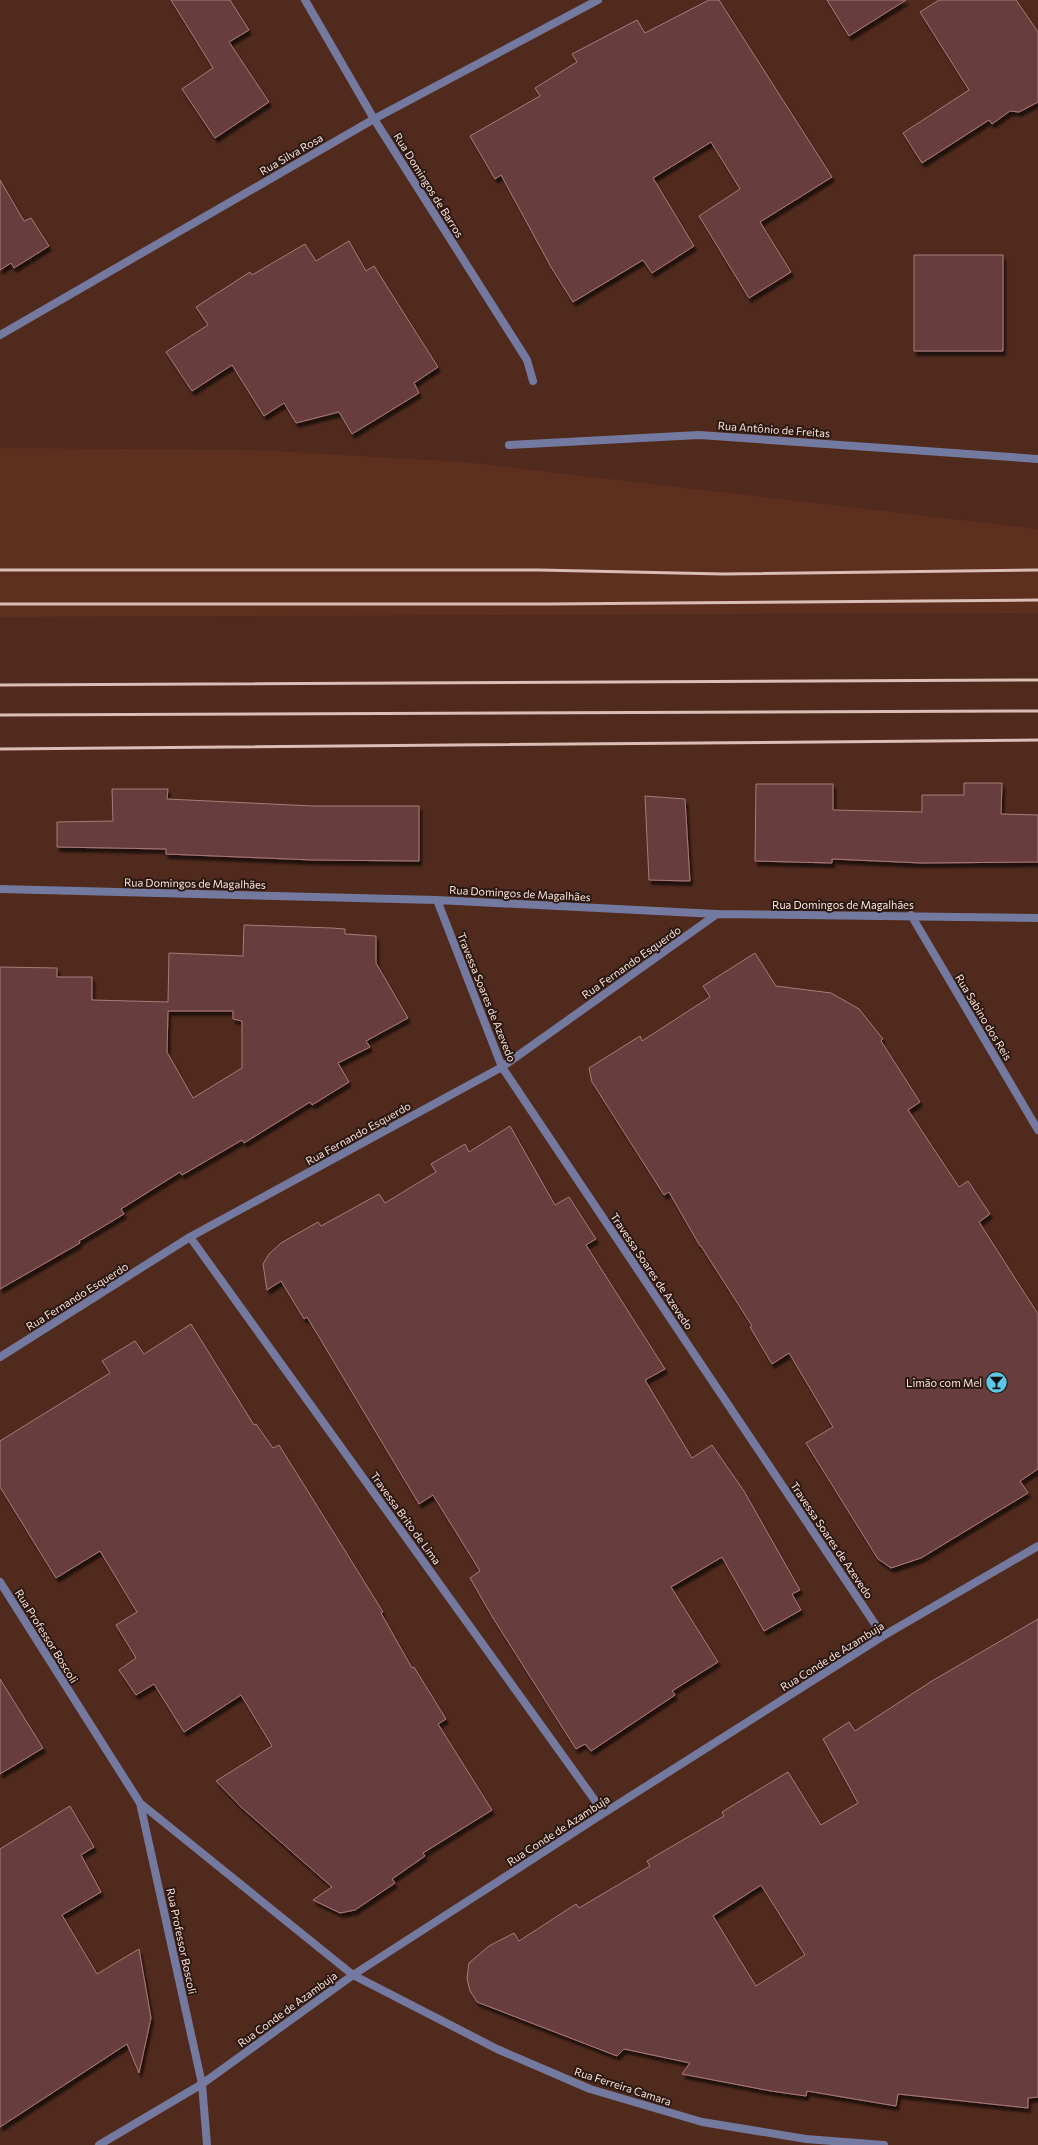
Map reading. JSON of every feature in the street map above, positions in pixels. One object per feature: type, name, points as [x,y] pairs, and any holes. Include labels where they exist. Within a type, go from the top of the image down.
[{"type":"street","name":"Rua Domingos de Barros","points":[[305,0],[374,119],[527,360],[533,381]]},
{"type":"street","name":"Rua Silva Rosa","points":[[0,335],[374,119],[598,0]]},
{"type":"street","name":"Rua Antônio de Freitas","points":[[509,445],[699,435],[1038,459]]},
{"type":"street","name":"Rua Domingos de Magalhães","points":[[0,889],[437,900],[717,914],[1038,918]]},
{"type":"street","name":"Travessa Soares de Azevedo","points":[[437,900],[502,1067],[883,1636]]},
{"type":"street","name":"Rua Fernando Esquerdo","points":[[0,1357],[190,1237],[502,1067],[717,914]]},
{"type":"street","name":"Rua Sabino dos Reis","points":[[911,916],[1038,1130]]},
{"type":"street","name":"Travessa Brito de Lima","points":[[190,1237],[604,1813]]},
{"type":"street","name":"Rua Conde de Azambuja","points":[[98,2145],[202,2084],[353,1975],[604,1813],[883,1636],[1038,1546]]},
{"type":"street","name":"Rua Professor Boscoli","points":[[0,1582],[140,1804],[353,1975]]},
{"type":"street","name":"Rua Professor Boscoli","points":[[140,1804],[202,2084],[207,2145]]},
{"type":"street","name":"Rua Ferreira Camara","points":[[353,1975],[497,2049],[590,2089],[702,2122],[806,2139],[884,2145]]},
{"type":"shaded area","points":[[0,448],[258,450],[464,462],[1038,529],[1038,613],[0,617]]},
{"type":"building","points":[[171,0],[230,0],[249,30],[229,42],[269,102],[215,138],[182,89],[213,68]]},
{"type":"building","points":[[709,0],[719,0],[832,177],[760,222],[791,272],[749,298],[699,216],[740,189],[711,142],[653,178],[694,246],[652,273],[643,260],[573,302],[551,267],[501,175],[495,179],[470,136],[540,96],[535,88],[577,62],[572,54],[637,20],[645,33]]},
{"type":"building","points":[[827,0],[906,0],[849,36]]},
{"type":"building","points":[[939,0],[1016,0],[1038,32],[1038,102],[1019,112],[1010,111],[992,124],[989,120],[922,163],[903,133],[969,90],[920,12]]},
{"type":"building","points":[[0,180],[24,221],[31,218],[49,246],[14,268],[11,263],[0,270]]},
{"type":"building","points":[[349,241],[366,271],[374,266],[438,367],[414,383],[419,393],[352,434],[339,412],[296,423],[284,403],[264,416],[232,365],[192,391],[166,352],[208,325],[196,307],[250,272],[252,275],[305,244],[316,261]]},
{"type":"building","points":[[914,255],[1003,255],[1003,351],[914,351]]},
{"type":"building","points":[[964,783],[1002,783],[1001,814],[1038,815],[1038,862],[922,863],[832,859],[832,863],[755,861],[756,784],[833,784],[833,810],[922,812],[922,795],[964,795]]},
{"type":"building","points":[[112,789],[168,789],[167,799],[313,806],[419,806],[419,861],[313,860],[166,854],[166,849],[57,847],[57,822],[113,821]]},
{"type":"building","points":[[645,796],[685,799],[690,881],[649,880]]},
{"type":"building","points":[[244,925],[345,929],[345,934],[376,936],[376,963],[408,1018],[366,1041],[370,1047],[338,1063],[349,1082],[312,1105],[310,1102],[244,1143],[242,1140],[182,1175],[180,1172],[121,1209],[124,1214],[79,1241],[80,1243],[0,1289],[0,967],[57,968],[57,977],[92,977],[92,1000],[168,1002],[169,953],[243,956]],"holes":[[[168,1011],[233,1011],[233,1019],[242,1021],[242,1068],[193,1098],[167,1052]]]},
{"type":"building","points":[[755,953],[776,986],[831,993],[859,1009],[883,1039],[881,1041],[920,1102],[908,1110],[959,1187],[968,1181],[990,1214],[979,1222],[1038,1314],[1038,1469],[1020,1481],[1028,1493],[921,1558],[891,1568],[878,1559],[806,1443],[833,1427],[789,1353],[772,1364],[750,1327],[752,1326],[700,1246],[669,1192],[664,1195],[592,1082],[589,1068],[640,1036],[642,1041],[710,997],[703,986]]},
{"type":"building","points":[[510,1126],[555,1205],[569,1197],[596,1239],[586,1245],[665,1369],[645,1380],[692,1458],[712,1445],[744,1491],[800,1590],[792,1594],[801,1610],[764,1631],[722,1557],[671,1587],[718,1662],[672,1691],[675,1695],[591,1751],[585,1744],[576,1749],[493,1618],[470,1578],[480,1571],[433,1495],[419,1504],[307,1317],[304,1319],[281,1281],[267,1290],[263,1264],[269,1254],[281,1243],[318,1222],[321,1226],[379,1194],[385,1203],[436,1172],[431,1164],[465,1144],[469,1152]]},
{"type":"building","points":[[191,1324],[254,1425],[256,1424],[273,1448],[279,1445],[344,1549],[383,1612],[381,1613],[412,1668],[414,1667],[446,1719],[438,1724],[492,1810],[423,1853],[425,1856],[392,1879],[395,1883],[355,1910],[340,1913],[313,1900],[332,1887],[241,1807],[216,1781],[272,1746],[241,1695],[184,1732],[154,1684],[136,1695],[119,1670],[136,1658],[116,1625],[137,1612],[100,1551],[56,1578],[0,1487],[0,1441],[110,1373],[102,1361],[135,1341],[144,1354]]},
{"type":"building","points":[[1038,1619],[1038,2097],[1028,2098],[1028,2108],[898,2094],[896,2106],[807,2091],[806,2096],[771,2091],[682,2074],[690,2063],[624,2049],[617,2056],[477,2002],[470,1991],[467,1978],[469,1963],[489,1946],[514,1933],[519,1941],[576,1904],[579,1908],[650,1866],[647,1861],[724,1816],[722,1812],[788,1772],[821,1825],[858,1803],[823,1739],[849,1722],[855,1731],[932,1681]],"holes":[[[761,1885],[805,1955],[756,1986],[713,1916]]]},
{"type":"building","points":[[0,1679],[43,1748],[0,1774]]},
{"type":"building","points":[[70,1806],[94,1847],[81,1855],[101,1892],[62,1915],[97,1974],[139,1949],[151,2018],[139,2073],[127,2044],[0,2127],[0,1849]]},
{"type":"railway","points":[[0,570],[539,570],[723,574],[1038,570]]},
{"type":"railway","points":[[0,604],[548,604],[1038,600]]},
{"type":"railway","points":[[0,685],[1038,680]]},
{"type":"railway","points":[[0,715],[1038,711]]},
{"type":"railway","points":[[0,749],[1038,740]]},
{"type":"place","name":"Limão com Mel","points":[[997,1382]]}]
